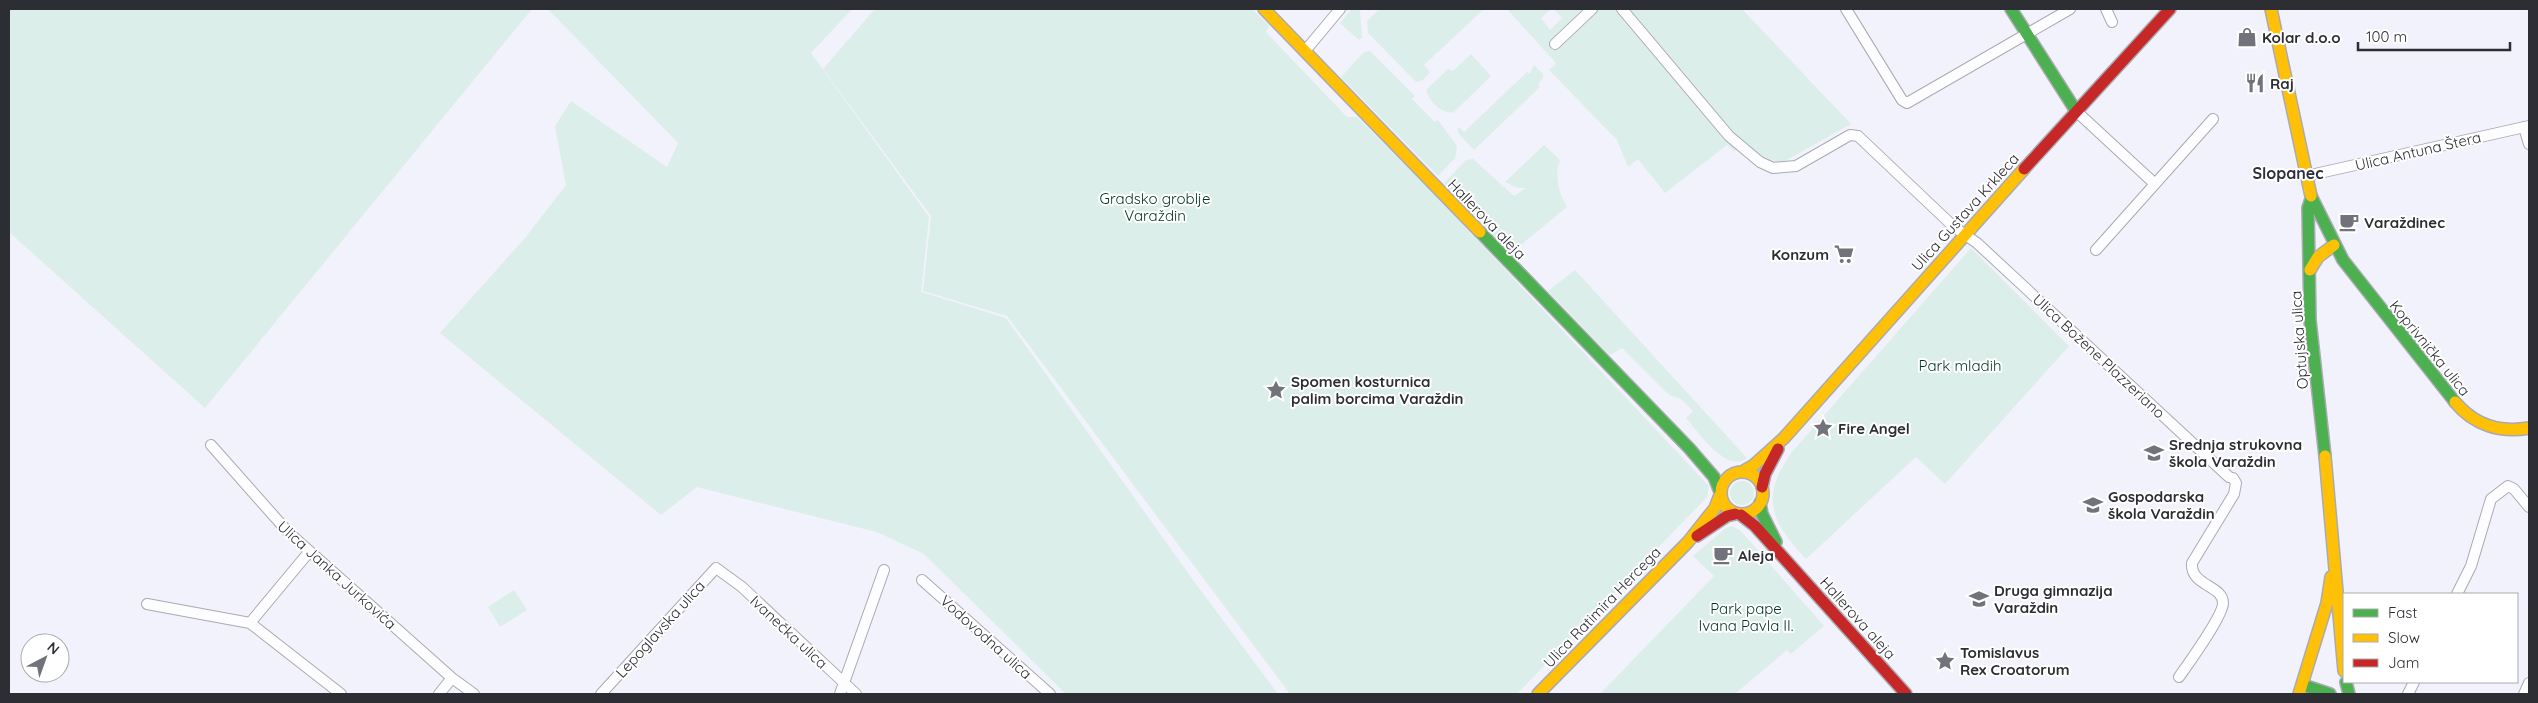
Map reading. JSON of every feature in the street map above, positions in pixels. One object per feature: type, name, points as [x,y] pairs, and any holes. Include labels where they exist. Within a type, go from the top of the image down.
[{"type":"main road","name":"Hallerova aleja","points":[[1264,9],[1689,448],[1714,477],[1720,493]]},
{"type":"main road","points":[[2011,9],[2076,111]]},
{"type":"main road","name":"Ulica Gustava Krkleca","points":[[1739,472],[1754,466],[1784,438],[2076,111],[2170,9]]},
{"type":"main road","points":[[2271,9],[2311,198],[2334,245]]},
{"type":"main road","points":[[2309,271],[2308,208],[2311,198]]},
{"type":"main road","name":"Optujska ulica","points":[[2334,245],[2318,257],[2309,271],[2310,320],[2334,539],[2343,658]]},
{"type":"main road","name":"Koprivnička ulica","points":[[2334,245],[2378,307],[2466,414],[2485,425],[2496,428],[2520,430],[2529,428]]},
{"type":"main road","name":"Ulica Gustava Krkleca","points":[[1762,487],[1765,474],[1784,438]]},
{"type":"main road","name":"Hallerova aleja","points":[[1689,448],[1719,468],[1739,472]]},
{"type":"main road","points":[[1739,472],[1754,476],[1762,487],[1760,503],[1752,512],[1738,514],[1725,506],[1720,493],[1725,480],[1739,472]]},
{"type":"main road","name":"Ulica Ratimira Hercega","points":[[1538,694],[1688,542],[1715,508],[1720,493]]},
{"type":"main road","name":"Hallerova aleja","points":[[1760,503],[1764,519],[1788,562]]},
{"type":"main road","name":"Hallerova aleja","points":[[1738,514],[1755,526],[1906,694]]},
{"type":"main road","name":"Ulica Ratimira Hercega","points":[[1688,542],[1723,519],[1738,514]]},
{"type":"main road","name":"Optujska ulica","points":[[2301,690],[2327,603],[2334,539]]},
{"type":"main road","points":[[2301,690],[2330,694]]},
{"type":"street","points":[[1305,51],[1340,9]]},
{"type":"street","points":[[1556,44],[1592,9]]},
{"type":"street","points":[[1622,9],[1724,130],[1760,162],[1773,168],[1796,166],[1846,137],[1854,135],[1965,235]]},
{"type":"street","points":[[1846,9],[1902,100],[1907,103],[2070,9]]},
{"type":"street","points":[[2106,9],[2112,22]]},
{"type":"street","points":[[2076,111],[2154,184]]},
{"type":"street","points":[[2096,250],[2213,119]]},
{"type":"street","points":[[2527,126],[2529,144]]},
{"type":"street","name":"Ulica Antuna Štera","points":[[2306,176],[2527,126]]},
{"type":"street","name":"Ulica Božene Plazzeriano","points":[[1965,235],[1977,243],[2233,478],[2236,484],[2234,494],[2192,563],[2191,569],[2195,577],[2220,594],[2223,603],[2219,616],[2179,677]]},
{"type":"street","name":"Ulica Janka Jurkovića","points":[[211,445],[266,509],[309,552],[452,678],[474,694]]},
{"type":"street","points":[[2458,593],[2471,566],[2491,499],[2508,486],[2514,489],[2529,507]]},
{"type":"street","points":[[250,623],[309,552]]},
{"type":"street","name":"Lepoglavska ulica","points":[[601,694],[709,575],[716,568],[722,571]]},
{"type":"street","points":[[840,694],[884,570]]},
{"type":"street","name":"Ivanečka ulica","points":[[722,571],[856,694]]},
{"type":"street","name":"Vodovodna ulica","points":[[922,580],[1050,694]]},
{"type":"street","points":[[147,604],[250,623],[341,694]]},
{"type":"street","points":[[439,694],[452,678]]},
{"type":"street","points":[[2524,694],[2529,683]]},
{"type":"green space","points":[[9,9],[532,9],[205,408],[9,232]]},
{"type":"green space","points":[[548,9],[852,9],[811,53],[929,217],[921,292],[1006,318],[1193,580],[1278,694],[1066,694],[924,554],[877,532],[697,487],[661,515],[440,333],[525,238],[566,185],[555,126],[571,101],[667,167],[678,143]]},
{"type":"green space","name":"Gradsko groblje Varaždin","points":[[875,9],[1252,9],[1269,25],[1266,32],[1347,117],[1357,117],[1434,194],[1709,486],[1707,497],[1517,694],[1290,694],[1007,316],[923,291],[931,216],[823,69]]},
{"type":"green space","points":[[1352,9],[1360,9],[1362,38],[1359,40],[1340,23]]},
{"type":"green space","points":[[1379,9],[1484,9],[1424,65],[1430,72],[1423,80],[1416,82],[1368,33],[1367,21]]},
{"type":"green space","points":[[1507,9],[1551,9],[1541,18],[1550,30],[1562,18],[1554,9],[1742,9],[1851,124],[1783,162],[1767,159],[1746,143],[1734,151],[1727,145],[1665,193],[1638,159],[1628,167],[1617,140],[1549,70],[1556,63]]},
{"type":"green space","points":[[1370,51],[1415,96],[1412,99],[1435,122],[1438,120],[1457,146],[1455,158],[1438,176],[1341,77],[1364,52]]},
{"type":"green space","points":[[1471,54],[1491,76],[1454,112],[1441,109],[1433,103],[1426,90],[1448,69],[1453,71]]},
{"type":"green space","points":[[1534,65],[1543,74],[1543,78],[1538,84],[1540,87],[1474,150],[1458,133],[1458,128],[1464,132],[1527,72],[1530,74]]},
{"type":"green space","points":[[1544,145],[1560,160],[1557,178],[1567,207],[1511,253],[1444,183],[1466,160],[1473,159],[1514,196],[1526,188],[1518,188],[1505,182]]},
{"type":"green space","name":"Park mladih","points":[[1971,248],[2069,346],[1945,484],[1916,457],[1806,559],[1784,533],[1777,520],[1773,496],[1782,468],[1792,452]]},
{"type":"green space","points":[[1575,270],[1747,458],[1739,461],[1722,456],[1705,441],[1686,418],[1693,411],[1681,399],[1669,395],[1622,348],[1610,355],[1548,291]]},
{"type":"green space","points":[[1742,481],[1751,484],[1754,493],[1751,502],[1742,505],[1733,502],[1730,493],[1733,484]]},
{"type":"green space","name":"Park pape Ivana Pavla II.","points":[[1732,526],[1740,530],[1824,626],[1791,654],[1787,650],[1735,694],[1600,694],[1714,576],[1693,556],[1726,528]]},
{"type":"green space","points":[[514,590],[527,610],[500,627],[488,607]]},
{"type":"traffic: fast","points":[[2011,9],[2076,111]]},
{"type":"traffic: fast","points":[[2311,196],[2343,260],[2455,402]]},
{"type":"traffic: fast","points":[[2311,199],[2308,208],[2310,320],[2325,456]]},
{"type":"traffic: fast","points":[[1480,232],[1689,448],[1714,477],[1720,492]]},
{"type":"traffic: fast","points":[[1760,503],[1762,514],[1776,542]]},
{"type":"traffic: fast","points":[[2346,683],[2349,694]]},
{"type":"traffic: fast","points":[[2303,685],[2330,694]]},
{"type":"traffic: slow","points":[[1264,9],[1480,232]]},
{"type":"traffic: slow","points":[[2271,9],[2311,196]]},
{"type":"traffic: slow","points":[[1742,472],[1754,465],[1784,438],[2024,169]]},
{"type":"traffic: slow","points":[[2310,270],[2318,257],[2334,245]]},
{"type":"traffic: slow","points":[[2455,402],[2470,416],[2488,426],[2508,429],[2529,428]]},
{"type":"traffic: slow","points":[[2325,456],[2343,660]]},
{"type":"traffic: slow","points":[[1746,472],[1754,475],[1760,481],[1763,493],[1760,505],[1754,511],[1738,514],[1730,511],[1724,505],[1721,489],[1724,481],[1730,475],[1746,472]]},
{"type":"traffic: slow","points":[[1538,694],[1688,542],[1715,508],[1720,495]]},
{"type":"traffic: slow","points":[[2299,694],[2327,603],[2331,577]]},
{"type":"traffic: jam","points":[[2024,169],[2170,9]]},
{"type":"traffic: jam","points":[[1762,487],[1765,474],[1778,449]]},
{"type":"traffic: jam","points":[[1697,536],[1727,516],[1735,514]]},
{"type":"traffic: jam","points":[[1741,515],[1755,526],[1906,694]]},
{"type":"place","name":"Kolar d.o.o","points":[[2247,37]]},
{"type":"place","name":"Raj","points":[[2255,83]]},
{"type":"place","name":"Varaždinec","points":[[2349,222]]},
{"type":"place","name":"Konzum","points":[[1844,254]]},
{"type":"place","name":"Spomen kosturnica palim borcima Varaždin","points":[[1276,390]]},
{"type":"place","name":"Fire Angel","points":[[1823,428]]},
{"type":"place","name":"Srednja strukovna škola Varaždin","points":[[2154,453]]},
{"type":"place","name":"Gospodarska škola Varaždin","points":[[2093,505]]},
{"type":"place","name":"Aleja","points":[[1723,555]]},
{"type":"place","name":"Druga gimnazija Varaždin","points":[[1979,599]]},
{"type":"place","name":"Tomislavus Rex Croatorum","points":[[1945,661]]},
{"type":"district","name":"Slopanec","points":[[2288,173]]}]
